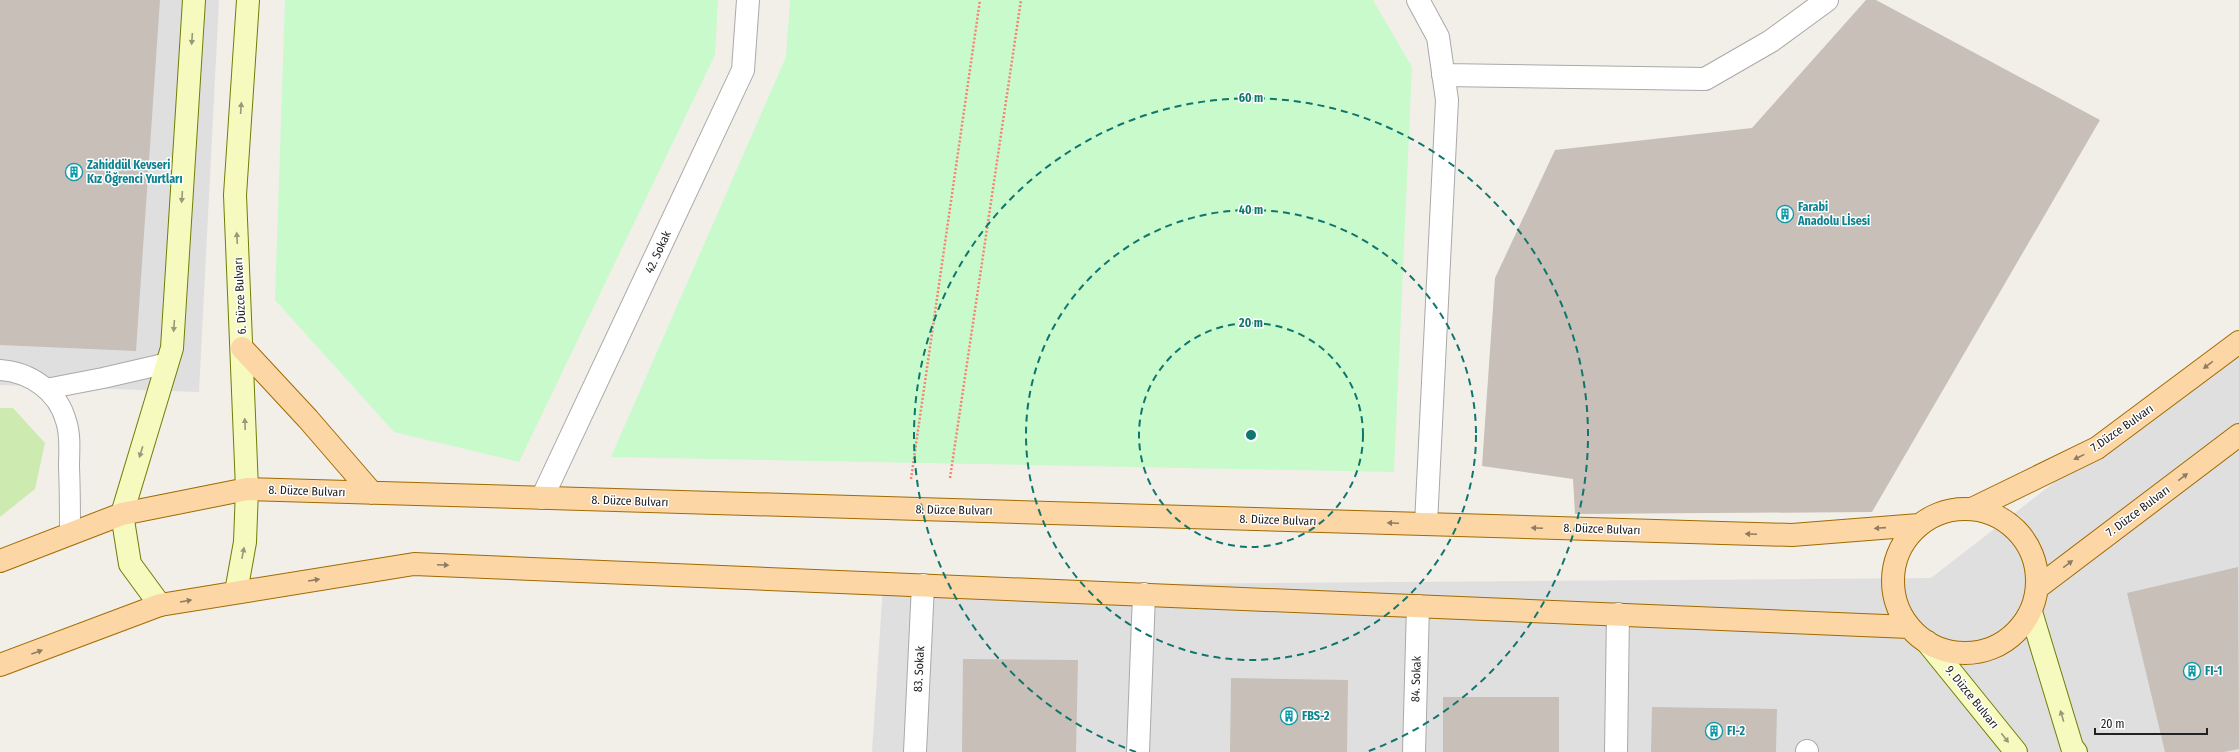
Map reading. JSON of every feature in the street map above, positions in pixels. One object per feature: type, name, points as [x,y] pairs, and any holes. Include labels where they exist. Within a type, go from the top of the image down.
[{"type":"main road","name":"7.Düzce Bulvarı","points":[[1972,509],[2097,448],[2239,342]]},
{"type":"main road","points":[[242,348],[308,419],[372,493]]},
{"type":"main road","name":"7. Düzce Bulvarı","points":[[2037,588],[2239,435]]},
{"type":"main road","name":"8. Düzce Bulvarı","points":[[0,561],[122,514],[247,489],[1792,535],[1919,525]]},
{"type":"main road","points":[[1954,509],[1972,509],[1995,515],[2014,527],[2028,544],[2036,566],[2037,588],[2031,612],[2017,631],[1998,645],[1974,652],[1950,652],[1927,642],[1909,627],[1898,607],[1893,585],[1895,562],[1904,542],[1919,525],[1936,515],[1954,509]]},
{"type":"main road","points":[[0,665],[160,606],[236,592],[414,564],[1909,627]]},
{"type":"street","points":[[160,606],[130,564],[122,514],[172,348],[194,0]]},
{"type":"street","name":"6. Düzce Bulvarı","points":[[236,592],[245,542],[247,489],[235,195],[248,0]]},
{"type":"street","name":"42. Sokak","points":[[542,498],[743,70],[748,0]]},
{"type":"street","points":[[1418,0],[1438,37],[1447,100],[1426,524]]},
{"type":"street","points":[[1444,75],[1705,78],[1772,41],[1827,0]]},
{"type":"street","name":"83. Sokak","points":[[915,752],[922,586]]},
{"type":"street","points":[[1138,752],[1144,594]]},
{"type":"street","name":"84. Sokak","points":[[1414,752],[1418,606]]},
{"type":"street","points":[[2031,612],[2072,747],[2076,752]]},
{"type":"street","points":[[1616,752],[1618,614]]},
{"type":"street","name":"9. Düzce Bulvarı","points":[[1927,642],[2016,752]]},
{"type":"lane","points":[[46,389],[168,363]]},
{"type":"lane","points":[[0,370],[24,374],[46,389],[60,406],[66,421],[69,437],[70,534]]},
{"type":"path","points":[[907,509],[980,0]]},
{"type":"path","points":[[945,510],[1021,0]]},
{"type":"shaded area","name":"Zahiddül Kevseri Kız Öğrenci Yurtları","points":[[0,0],[219,0],[199,392],[0,385]]},
{"type":"shaded area","points":[[2239,339],[2239,752],[872,752],[883,586],[1931,578]]},
{"type":"green space","points":[[285,0],[718,0],[715,55],[519,462],[394,432],[275,300]]},
{"type":"green space","points":[[790,0],[1373,0],[1412,67],[1394,472],[611,457],[786,57]]},
{"type":"green space","points":[[0,408],[13,408],[45,443],[35,489],[0,517]]},
{"type":"building","name":"Zahiddül Kevseri Kız Öğrenci Yurtları","points":[[0,0],[160,0],[136,351],[0,345]]},
{"type":"building","name":"Farabi Anadolu Lİsesi","points":[[1866,0],[1876,0],[2100,120],[1872,512],[1575,514],[1573,479],[1482,466],[1495,278],[1555,150],[1752,128]]},
{"type":"building","name":"FI-1","points":[[2238,567],[2239,749],[2224,752],[2165,752],[2127,593]]},
{"type":"building","points":[[963,659],[1078,660],[1076,752],[962,752]]},
{"type":"building","name":"FBS-2","points":[[1231,678],[1348,680],[1347,752],[1230,752]]},
{"type":"building","points":[[1443,697],[1559,697],[1559,752],[1443,752]]},
{"type":"building","name":"FI-2","points":[[1652,707],[1777,709],[1776,752],[1651,752]]},
{"type":"place","name":"Zahiddül Kevseri Kız Öğrenci Yurtları","points":[[74,172]]},
{"type":"place","name":"Farabi Anadolu Lİsesi","points":[[1785,214]]},
{"type":"place","name":"FI-1","points":[[2192,671]]},
{"type":"place","name":"FBS-2","points":[[1289,716]]},
{"type":"place","name":"FI-2","points":[[1714,731]]}]
